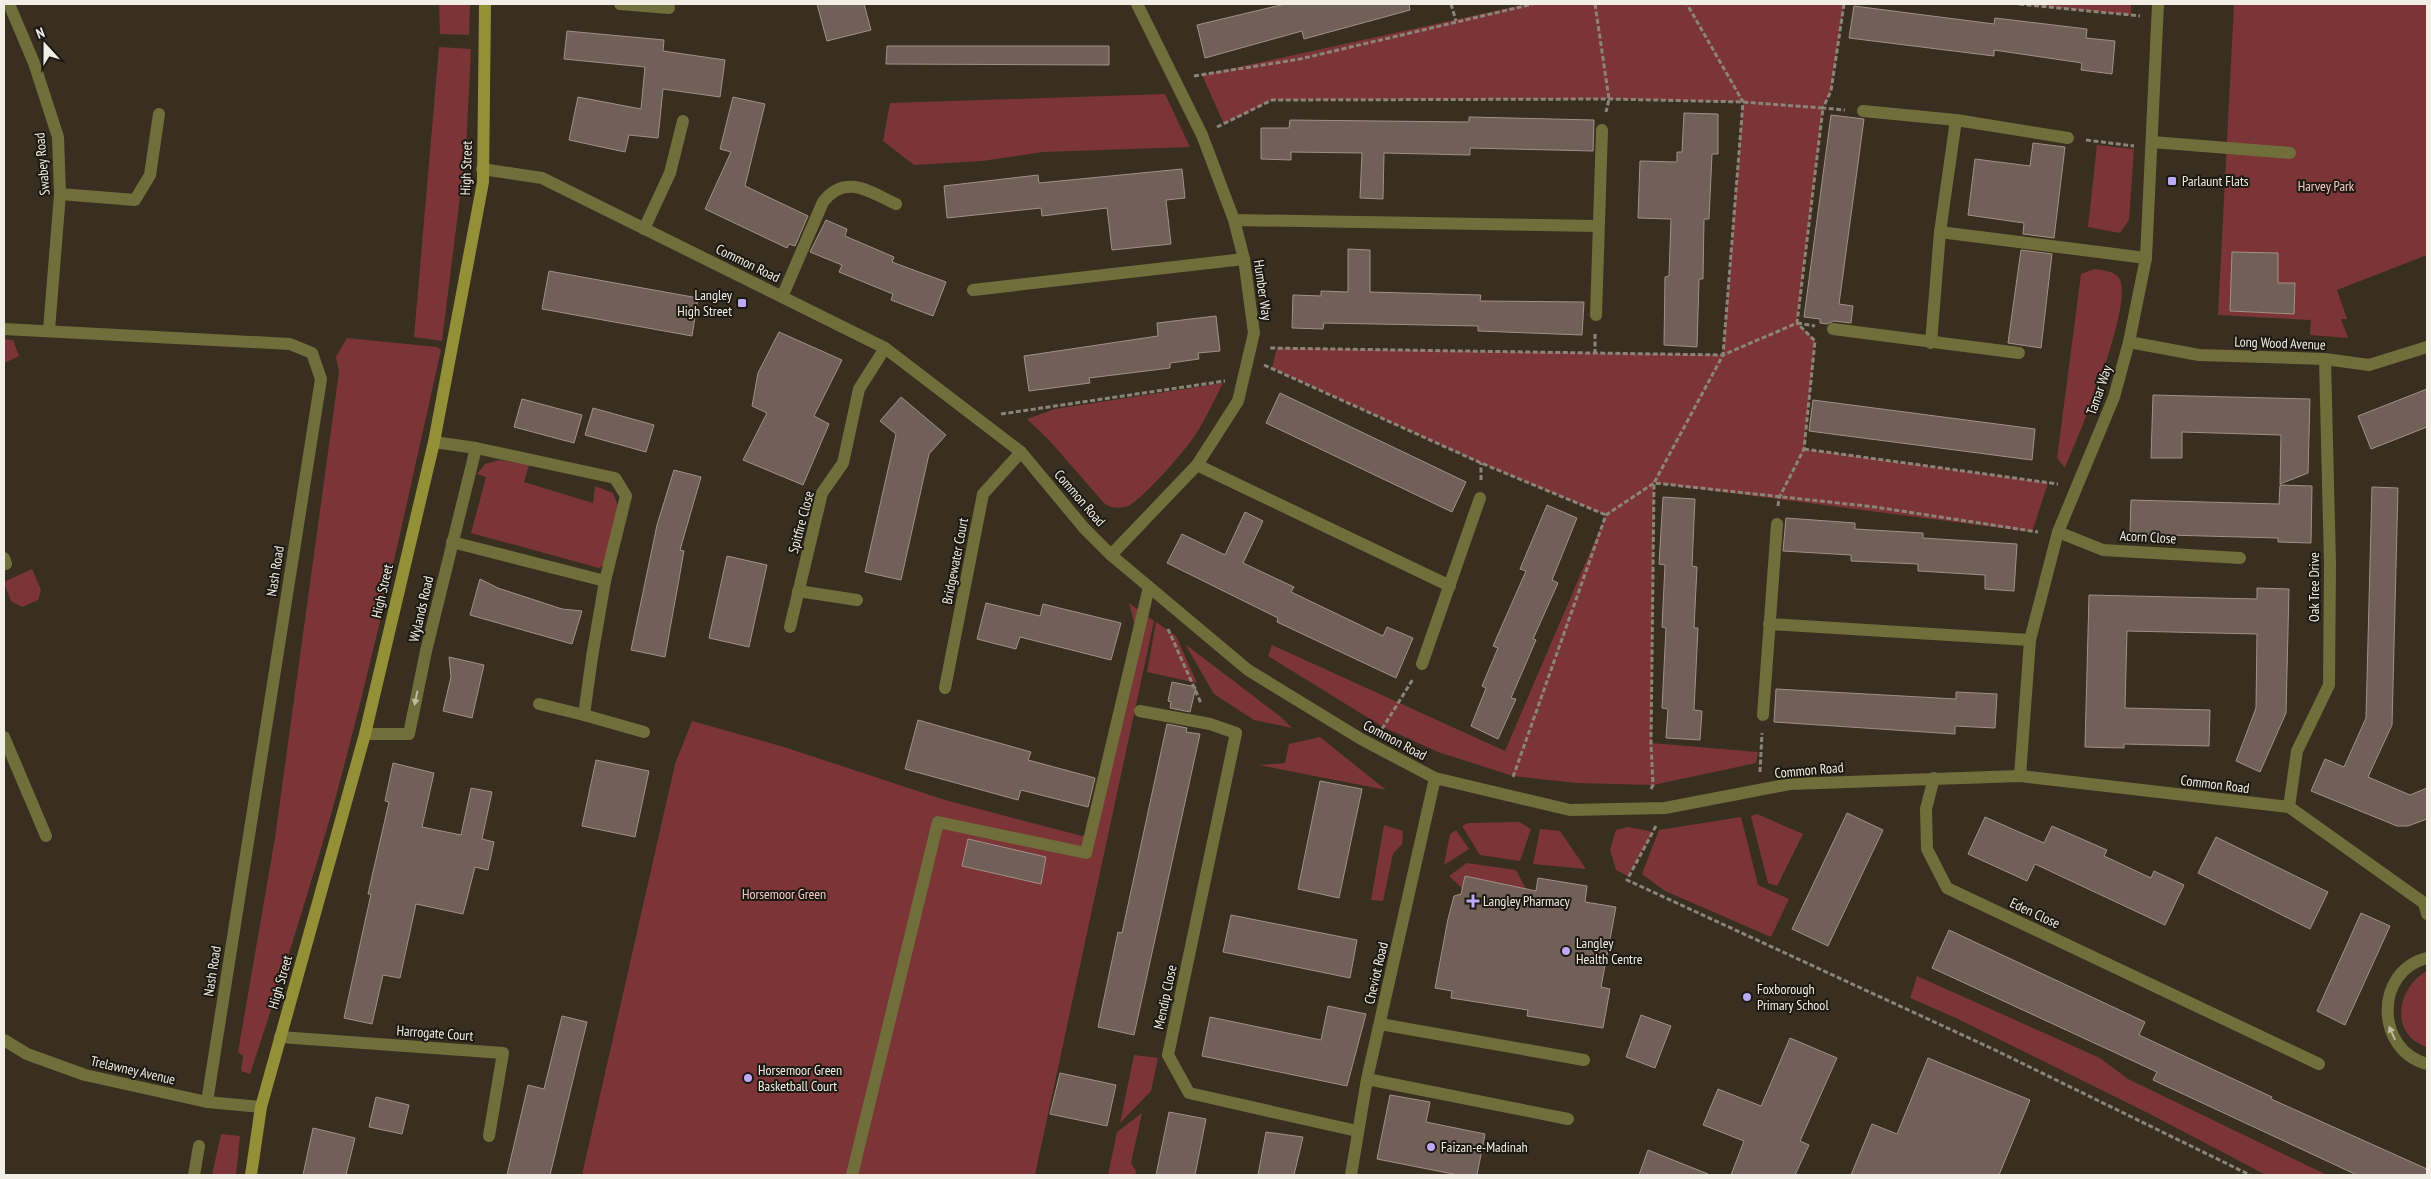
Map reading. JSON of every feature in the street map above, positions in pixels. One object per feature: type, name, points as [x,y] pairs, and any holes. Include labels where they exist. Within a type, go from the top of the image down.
[{"type":"main road","name":"High Street","points":[[251,1175],[261,1107],[365,734],[434,442],[483,182],[484,4]]},
{"type":"street","points":[[628,4],[669,8]]},
{"type":"street","name":"Humber Way","points":[[1111,555],[1196,465],[1238,401],[1254,332],[1244,258],[1234,220],[1202,135],[1137,4]]},
{"type":"street","name":"Tamar Way","points":[[2020,776],[2030,640],[2058,534],[2114,397],[2129,342],[2146,258],[2158,4]]},
{"type":"street","name":"Swabey Road","points":[[8,11],[34,63],[58,137],[60,194],[49,330]]},
{"type":"street","points":[[1863,111],[1956,120],[2068,138]]},
{"type":"street","points":[[60,194],[135,200],[150,175],[159,114]]},
{"type":"street","points":[[644,229],[670,173],[683,120]]},
{"type":"street","points":[[1931,343],[1940,232],[1956,120]]},
{"type":"street","points":[[1596,315],[1602,130]]},
{"type":"street","points":[[2152,146],[2290,153]]},
{"type":"street","name":"Common Road","points":[[482,169],[542,178],[885,348],[1021,452],[1084,528],[1111,555],[1248,670],[1375,747],[1435,778],[1498,795],[1570,810],[1665,808],[1790,784],[2020,776],[2289,808],[2426,905]]},
{"type":"street","points":[[782,297],[823,202],[830,192],[848,186],[859,188],[896,204]]},
{"type":"street","points":[[1234,220],[1598,226]]},
{"type":"street","points":[[1940,232],[2146,258]]},
{"type":"street","points":[[973,290],[1244,258]]},
{"type":"street","name":"Nash Road","points":[[4,329],[290,344],[312,353],[321,379],[207,1102]]},
{"type":"street","points":[[1833,329],[2019,353]]},
{"type":"street","name":"Long Wood Avenue","points":[[2129,342],[2199,355],[2325,359],[2370,365],[2427,347]]},
{"type":"street","name":"Spitfire Close","points":[[790,627],[822,493],[842,463],[859,389],[885,348]]},
{"type":"street","name":"Oak Tree Drive","points":[[2289,808],[2297,751],[2329,686],[2330,564],[2325,359]]},
{"type":"street","points":[[434,442],[476,448],[615,478],[626,496],[605,580],[584,715]]},
{"type":"street","name":"Wylands Road","points":[[365,734],[409,734],[426,651],[476,448]]},
{"type":"street","name":"Bridgewater Court","points":[[945,688],[983,494],[1021,452]]},
{"type":"street","points":[[1196,465],[1450,586]]},
{"type":"street","points":[[1422,664],[1480,498]]},
{"type":"street","points":[[1763,715],[1777,524]]},
{"type":"street","name":"Acorn Close","points":[[2058,534],[2103,550],[2240,558]]},
{"type":"street","points":[[452,542],[605,580]]},
{"type":"street","points":[[852,1175],[938,822],[1086,853],[1149,587]]},
{"type":"street","points":[[798,591],[857,600]]},
{"type":"street","points":[[1769,624],[2030,640]]},
{"type":"street","points":[[539,704],[644,732]]},
{"type":"street","points":[[1140,711],[1210,724]]},
{"type":"street","name":"Mendip Close","points":[[1210,724],[1236,733],[1168,1055],[1189,1093],[1357,1131]]},
{"type":"street","points":[[4,737],[46,836]]},
{"type":"street","name":"Cheviot Road","points":[[1351,1175],[1367,1079],[1435,778]]},
{"type":"street","name":"Eden Close","points":[[1934,778],[1926,810],[1927,849],[1947,888],[2214,1016],[2319,1064]]},
{"type":"street","points":[[2427,958],[2404,970],[2393,985],[2387,1002],[2387,1020],[2393,1038],[2404,1052],[2427,1064]]},
{"type":"street","points":[[1380,1024],[1584,1060]]},
{"type":"street","name":"Harrogate Court","points":[[280,1037],[503,1053],[490,1136]]},
{"type":"street","name":"Trelawney Avenue","points":[[4,1040],[26,1054],[85,1075],[207,1102],[261,1107]]},
{"type":"street","points":[[1367,1079],[1568,1119]]},
{"type":"street","points":[[194,1175],[199,1146]]},
{"type":"path","points":[[1451,4],[1456,21]]},
{"type":"path","points":[[1174,80],[1300,59],[1533,4]]},
{"type":"path","points":[[1595,4],[1609,99]]},
{"type":"path","points":[[1641,810],[1653,785],[1651,744],[1654,483],[1724,355],[1743,102],[1686,4]]},
{"type":"path","points":[[1797,323],[1823,108],[1831,91],[1844,4]]},
{"type":"path","points":[[2019,4],[2157,18]]},
{"type":"path","points":[[1202,135],[1272,100],[1609,99],[1743,102],[1823,108]]},
{"type":"path","points":[[2068,138],[2152,146]]},
{"type":"path","points":[[1249,352],[1724,355],[1797,323]]},
{"type":"path","points":[[1777,524],[1779,498],[1804,449],[1815,341],[1797,323]]},
{"type":"path","points":[[1249,352],[1481,463],[1606,514]]},
{"type":"path","points":[[977,418],[1243,378]]},
{"type":"path","points":[[1804,449],[2077,487]]},
{"type":"path","points":[[1498,795],[1513,776],[1606,514],[1654,483],[1875,507],[2058,534]]},
{"type":"path","points":[[1166,624],[1210,724]]},
{"type":"path","points":[[1375,747],[1383,727],[1422,664]]},
{"type":"path","points":[[1759,791],[1763,715]]},
{"type":"path","points":[[1665,808],[1626,880],[1995,1050],[2250,1175]]},
{"type":"green space","points":[[439,4],[470,4],[469,35],[440,34]]},
{"type":"green space","points":[[1527,4],[1844,4],[1831,91],[1823,108],[1797,322],[1815,341],[1804,449],[2048,483],[2032,532],[1654,483],[1651,743],[1758,752],[1756,763],[1653,785],[1576,783],[1513,776],[1438,752],[1383,727],[1268,656],[1272,645],[1505,751],[1606,515],[1481,463],[1272,368],[1277,348],[1723,355],[1743,102],[1609,99],[1272,100],[1224,124],[1202,75]]},
{"type":"green space","points":[[2019,4],[2131,4],[2131,15]]},
{"type":"green space","name":"Harvey Park","points":[[2234,4],[2427,4],[2427,255],[2337,290],[2347,319],[2341,319],[2348,338],[2310,335],[2311,320],[2218,315]]},
{"type":"green space","points":[[439,47],[471,49],[466,149],[442,341],[414,337]]},
{"type":"green space","points":[[1165,94],[1190,147],[1043,152],[982,161],[914,165],[883,141],[890,103]]},
{"type":"green space","points":[[2097,145],[2134,149],[2129,220],[2120,233],[2088,227]]},
{"type":"green space","points":[[2094,269],[2111,272],[2119,278],[2122,292],[2119,314],[2103,371],[2065,468],[2057,458],[2081,274]]},
{"type":"green space","points":[[347,338],[437,347],[441,350],[346,760],[311,882],[250,1074],[241,1071],[243,1056],[238,1052],[275,838],[339,372],[336,357]]},
{"type":"green space","points":[[4,339],[13,340],[19,356],[4,363]]},
{"type":"green space","points":[[1223,383],[1191,442],[1146,492],[1130,505],[1124,507],[1117,508],[1104,503],[1049,440],[1027,419],[1055,409]]},
{"type":"green space","points":[[499,460],[529,465],[524,482],[593,503],[595,486],[613,493],[622,517],[612,560],[599,568],[471,533],[486,477],[477,474],[485,464]]},
{"type":"green space","points":[[32,569],[41,590],[38,600],[22,607],[11,601],[4,582]]},
{"type":"green space","name":"Horsemoor Green","points":[[1129,603],[1154,621],[1035,1175],[582,1175],[675,764],[692,721],[784,747],[945,800],[1082,836],[1091,831],[1137,634]]},
{"type":"green space","points":[[1156,622],[1176,636],[1197,683],[1147,672]]},
{"type":"green space","points":[[1185,644],[1281,717],[1292,728],[1254,720],[1214,694]]},
{"type":"green space","points":[[1320,737],[1386,790],[1259,765],[1285,763],[1289,744]]},
{"type":"green space","points":[[1757,814],[1803,834],[1777,886],[1768,883],[1751,816]]},
{"type":"green space","points":[[1741,817],[1758,885],[1789,899],[1771,937],[1665,891],[1642,874],[1659,830]]},
{"type":"green space","points":[[1519,822],[1531,829],[1520,861],[1480,855],[1462,826],[1468,823]]},
{"type":"green space","points":[[1384,825],[1403,831],[1402,844],[1393,854],[1383,901],[1371,900]]},
{"type":"green space","points":[[1628,827],[1653,832],[1628,876],[1616,870],[1610,850],[1616,830]]},
{"type":"green space","points":[[1540,829],[1560,831],[1586,869],[1533,864]]},
{"type":"green space","points":[[1456,830],[1469,849],[1444,865],[1450,834]]},
{"type":"green space","points":[[1467,863],[1516,870],[1526,889],[1465,876],[1462,888],[1449,876]]},
{"type":"green space","points":[[2427,971],[2427,1047],[2415,1041],[2407,1032],[2402,1022],[2401,1011],[2403,999],[2409,988]]},
{"type":"green space","points":[[1917,976],[2100,1058],[2128,1079],[2327,1175],[2266,1175],[2150,1114],[1956,1018],[1910,998]]},
{"type":"green space","points":[[1134,1055],[1158,1058],[1151,1091],[1120,1123]]},
{"type":"green space","points":[[1142,1113],[1131,1163],[1136,1171],[1135,1175],[1108,1175],[1117,1132]]},
{"type":"green space","points":[[221,1134],[240,1136],[236,1175],[212,1175]]},
{"type":"building","points":[[817,4],[864,4],[871,30],[827,41]]},
{"type":"building","points":[[1285,4],[1409,4],[1410,10],[1304,39],[1302,31],[1205,58],[1197,25]]},
{"type":"building","points":[[1854,6],[1994,24],[1995,18],[2087,29],[2086,38],[2115,41],[2112,74],[2081,70],[2082,63],[1994,50],[1994,56],[1849,38]]},
{"type":"building","points":[[567,31],[664,40],[663,51],[725,60],[720,97],[663,89],[658,138],[629,135],[625,152],[569,140],[578,97],[641,109],[645,67],[564,59]]},
{"type":"building","points":[[887,46],[1109,46],[1109,65],[886,64]]},
{"type":"building","points":[[733,97],[765,104],[745,186],[808,216],[795,246],[789,244],[787,248],[705,209],[731,152],[720,149]]},
{"type":"building","points":[[1684,113],[1718,114],[1718,154],[1712,154],[1709,219],[1704,219],[1703,279],[1699,279],[1697,347],[1664,345],[1665,277],[1669,276],[1671,219],[1638,218],[1640,161],[1677,162],[1677,152],[1682,152]]},
{"type":"building","points":[[1831,115],[1864,119],[1839,304],[1853,306],[1851,323],[1834,321],[1827,324],[1820,323],[1820,319],[1804,317]]},
{"type":"building","points":[[1469,117],[1594,120],[1593,151],[1470,148],[1470,155],[1384,153],[1383,199],[1360,198],[1362,153],[1291,152],[1291,160],[1261,159],[1261,128],[1289,128],[1290,120],[1469,122]]},
{"type":"building","points":[[2033,143],[2065,147],[2054,238],[2023,234],[2024,223],[1968,215],[1975,159],[2030,166]]},
{"type":"building","points":[[1182,169],[1185,198],[1166,200],[1171,244],[1112,250],[1107,208],[1042,216],[1041,208],[947,218],[944,186],[1038,175],[1039,183]]},
{"type":"building","points":[[826,220],[847,229],[845,236],[894,257],[892,262],[946,282],[933,316],[891,300],[893,294],[839,272],[842,265],[810,252]]},
{"type":"building","points":[[1348,249],[1370,250],[1370,292],[1481,295],[1480,301],[1584,302],[1582,335],[1478,331],[1478,326],[1324,323],[1323,329],[1292,328],[1293,295],[1321,296],[1321,291],[1348,292]]},
{"type":"building","points":[[2021,250],[2052,254],[2041,348],[2008,343]]},
{"type":"building","points":[[2232,252],[2278,253],[2278,283],[2295,283],[2294,314],[2230,311]]},
{"type":"building","points":[[549,271],[698,298],[692,336],[542,309]]},
{"type":"building","points":[[1216,316],[1220,351],[1198,353],[1199,359],[1170,363],[1170,368],[1089,378],[1090,383],[1029,391],[1024,356],[1158,336],[1157,323]]},
{"type":"building","points":[[779,332],[842,360],[814,416],[829,424],[803,485],[743,460],[767,413],[752,406],[758,373]]},
{"type":"building","points":[[2427,389],[2427,427],[2371,449],[2358,416]]},
{"type":"building","points":[[1280,393],[1466,482],[1452,512],[1266,423]]},
{"type":"building","points":[[2153,395],[2310,399],[2308,473],[2280,484],[2281,435],[2182,432],[2182,458],[2151,458]]},
{"type":"building","points":[[901,397],[946,435],[929,454],[901,580],[865,572],[896,434],[880,421]]},
{"type":"building","points":[[522,399],[582,415],[574,443],[514,427]]},
{"type":"building","points":[[1813,400],[2035,429],[2032,460],[1809,431]]},
{"type":"building","points":[[593,408],[654,425],[646,452],[585,435]]},
{"type":"building","points":[[674,470],[701,477],[680,550],[684,551],[665,657],[631,650],[657,525]]},
{"type":"building","points":[[2280,485],[2312,486],[2311,543],[2278,542],[2278,538],[2130,534],[2131,500],[2279,504]]},
{"type":"building","points":[[2372,487],[2398,488],[2392,725],[2368,777],[2410,795],[2427,788],[2427,819],[2408,826],[2397,826],[2311,791],[2325,759],[2344,767],[2366,718]]},
{"type":"building","points":[[1663,497],[1695,499],[1692,566],[1697,567],[1694,628],[1698,628],[1694,710],[1702,711],[1700,740],[1666,738],[1668,709],[1662,708],[1666,628],[1662,627],[1665,565],[1659,564]]},
{"type":"building","points":[[1547,505],[1577,518],[1552,580],[1558,583],[1533,639],[1536,640],[1511,698],[1516,699],[1498,739],[1471,726],[1486,688],[1482,686],[1498,648],[1493,646],[1526,571],[1520,569]]},
{"type":"building","points":[[1245,512],[1263,521],[1243,563],[1294,587],[1291,592],[1383,636],[1387,627],[1413,638],[1396,678],[1277,622],[1278,618],[1167,563],[1182,534],[1225,555]]},
{"type":"building","points":[[1786,518],[1855,523],[1855,529],[1923,533],[1923,538],[2017,544],[2014,591],[1985,589],[1985,575],[1918,571],[1918,564],[1851,561],[1851,555],[1783,551]]},
{"type":"building","points":[[727,556],[767,565],[749,647],[709,638]]},
{"type":"building","points":[[480,579],[498,588],[562,609],[582,611],[572,644],[470,615]]},
{"type":"building","points":[[2257,588],[2289,589],[2286,713],[2260,772],[2236,761],[2256,708],[2257,634],[2127,631],[2125,708],[2210,710],[2209,746],[2124,744],[2124,748],[2085,747],[2089,595],[2257,599]]},
{"type":"building","points":[[986,603],[1040,616],[1043,604],[1121,623],[1111,660],[1020,637],[1016,649],[977,639]]},
{"type":"building","points":[[449,657],[484,665],[472,718],[443,711],[451,677]]},
{"type":"building","points":[[1172,682],[1196,687],[1190,712],[1170,708],[1171,702],[1168,701]]},
{"type":"building","points":[[1776,689],[1956,699],[1956,692],[1997,694],[1995,728],[1955,726],[1955,734],[1774,722]]},
{"type":"building","points":[[918,720],[1031,752],[1028,760],[1095,778],[1088,807],[1021,790],[1018,800],[905,769]]},
{"type":"building","points":[[1167,724],[1187,728],[1186,732],[1200,734],[1134,1035],[1098,1027],[1118,932],[1122,933]]},
{"type":"building","points":[[596,760],[649,771],[635,837],[582,826]]},
{"type":"building","points":[[393,763],[434,773],[422,827],[461,835],[471,788],[492,792],[482,839],[494,842],[488,870],[475,867],[463,914],[416,904],[400,978],[383,975],[372,1024],[344,1018],[371,894],[368,894],[389,802],[385,801]]},
{"type":"building","points":[[1320,781],[1362,789],[1339,898],[1298,889]]},
{"type":"building","points":[[1847,813],[1883,830],[1828,946],[1792,929]]},
{"type":"building","points":[[1985,817],[2044,843],[2052,826],[2107,850],[2104,856],[2151,878],[2154,871],[2184,885],[2165,925],[2035,864],[2027,881],[1968,854]]},
{"type":"building","points":[[2216,837],[2328,892],[2310,929],[2198,873]]},
{"type":"building","points":[[968,839],[1046,857],[1041,884],[962,866]]},
{"type":"building","name":"Langley Health Centre","points":[[1465,876],[1536,891],[1538,878],[1587,886],[1585,902],[1616,907],[1601,987],[1610,989],[1603,1028],[1527,1016],[1528,1010],[1451,998],[1452,991],[1435,988],[1454,896],[1461,894]]},
{"type":"building","points":[[2361,913],[2390,926],[2345,1025],[2317,1011]]},
{"type":"building","points":[[1231,915],[1357,940],[1350,978],[1223,952]]},
{"type":"building","points":[[1949,930],[2145,1022],[2139,1035],[2272,1097],[2271,1099],[2427,1169],[2427,1175],[2357,1175],[2153,1080],[2157,1072],[1932,968]]},
{"type":"building","points":[[1328,1006],[1366,1014],[1347,1086],[1202,1056],[1210,1017],[1321,1040]]},
{"type":"building","points":[[1641,1015],[1671,1026],[1655,1068],[1626,1057]]},
{"type":"building","points":[[562,1016],[587,1022],[550,1175],[507,1175],[528,1085],[544,1089]]},
{"type":"building","points":[[1790,1038],[1837,1058],[1800,1141],[1809,1145],[1795,1175],[1731,1175],[1744,1141],[1703,1125],[1718,1089],[1761,1106]]},
{"type":"building","points":[[1928,1058],[2030,1100],[1999,1175],[1851,1175],[1872,1124],[1897,1134]]},
{"type":"building","points":[[1060,1073],[1116,1085],[1107,1126],[1050,1114]]},
{"type":"building","name":"Faizan-e-Madinah","points":[[1390,1095],[1430,1102],[1426,1122],[1485,1134],[1477,1175],[1458,1175],[1377,1159]]},
{"type":"building","points":[[376,1097],[409,1105],[402,1134],[369,1127]]},
{"type":"building","points":[[1169,1112],[1206,1119],[1195,1175],[1156,1175]]},
{"type":"building","points":[[313,1128],[355,1138],[346,1175],[303,1175]]},
{"type":"building","points":[[1266,1132],[1303,1137],[1294,1175],[1258,1175]]},
{"type":"building","points":[[1648,1150],[1708,1174],[1708,1175],[1639,1175]]},
{"type":"place","name":"Parlaunt Flats","points":[[2172,181]]},
{"type":"place","name":"Langley High Street","points":[[742,303]]},
{"type":"place","name":"Langley Pharmacy","points":[[1473,901]]},
{"type":"place","name":"Langley Health Centre","points":[[1566,951]]},
{"type":"place","name":"Foxborough Primary School","points":[[1747,997]]},
{"type":"place","name":"Horsemoor Green Basketball Court","points":[[748,1078]]},
{"type":"place","name":"Faizan-e-Madinah","points":[[1431,1147]]}]
